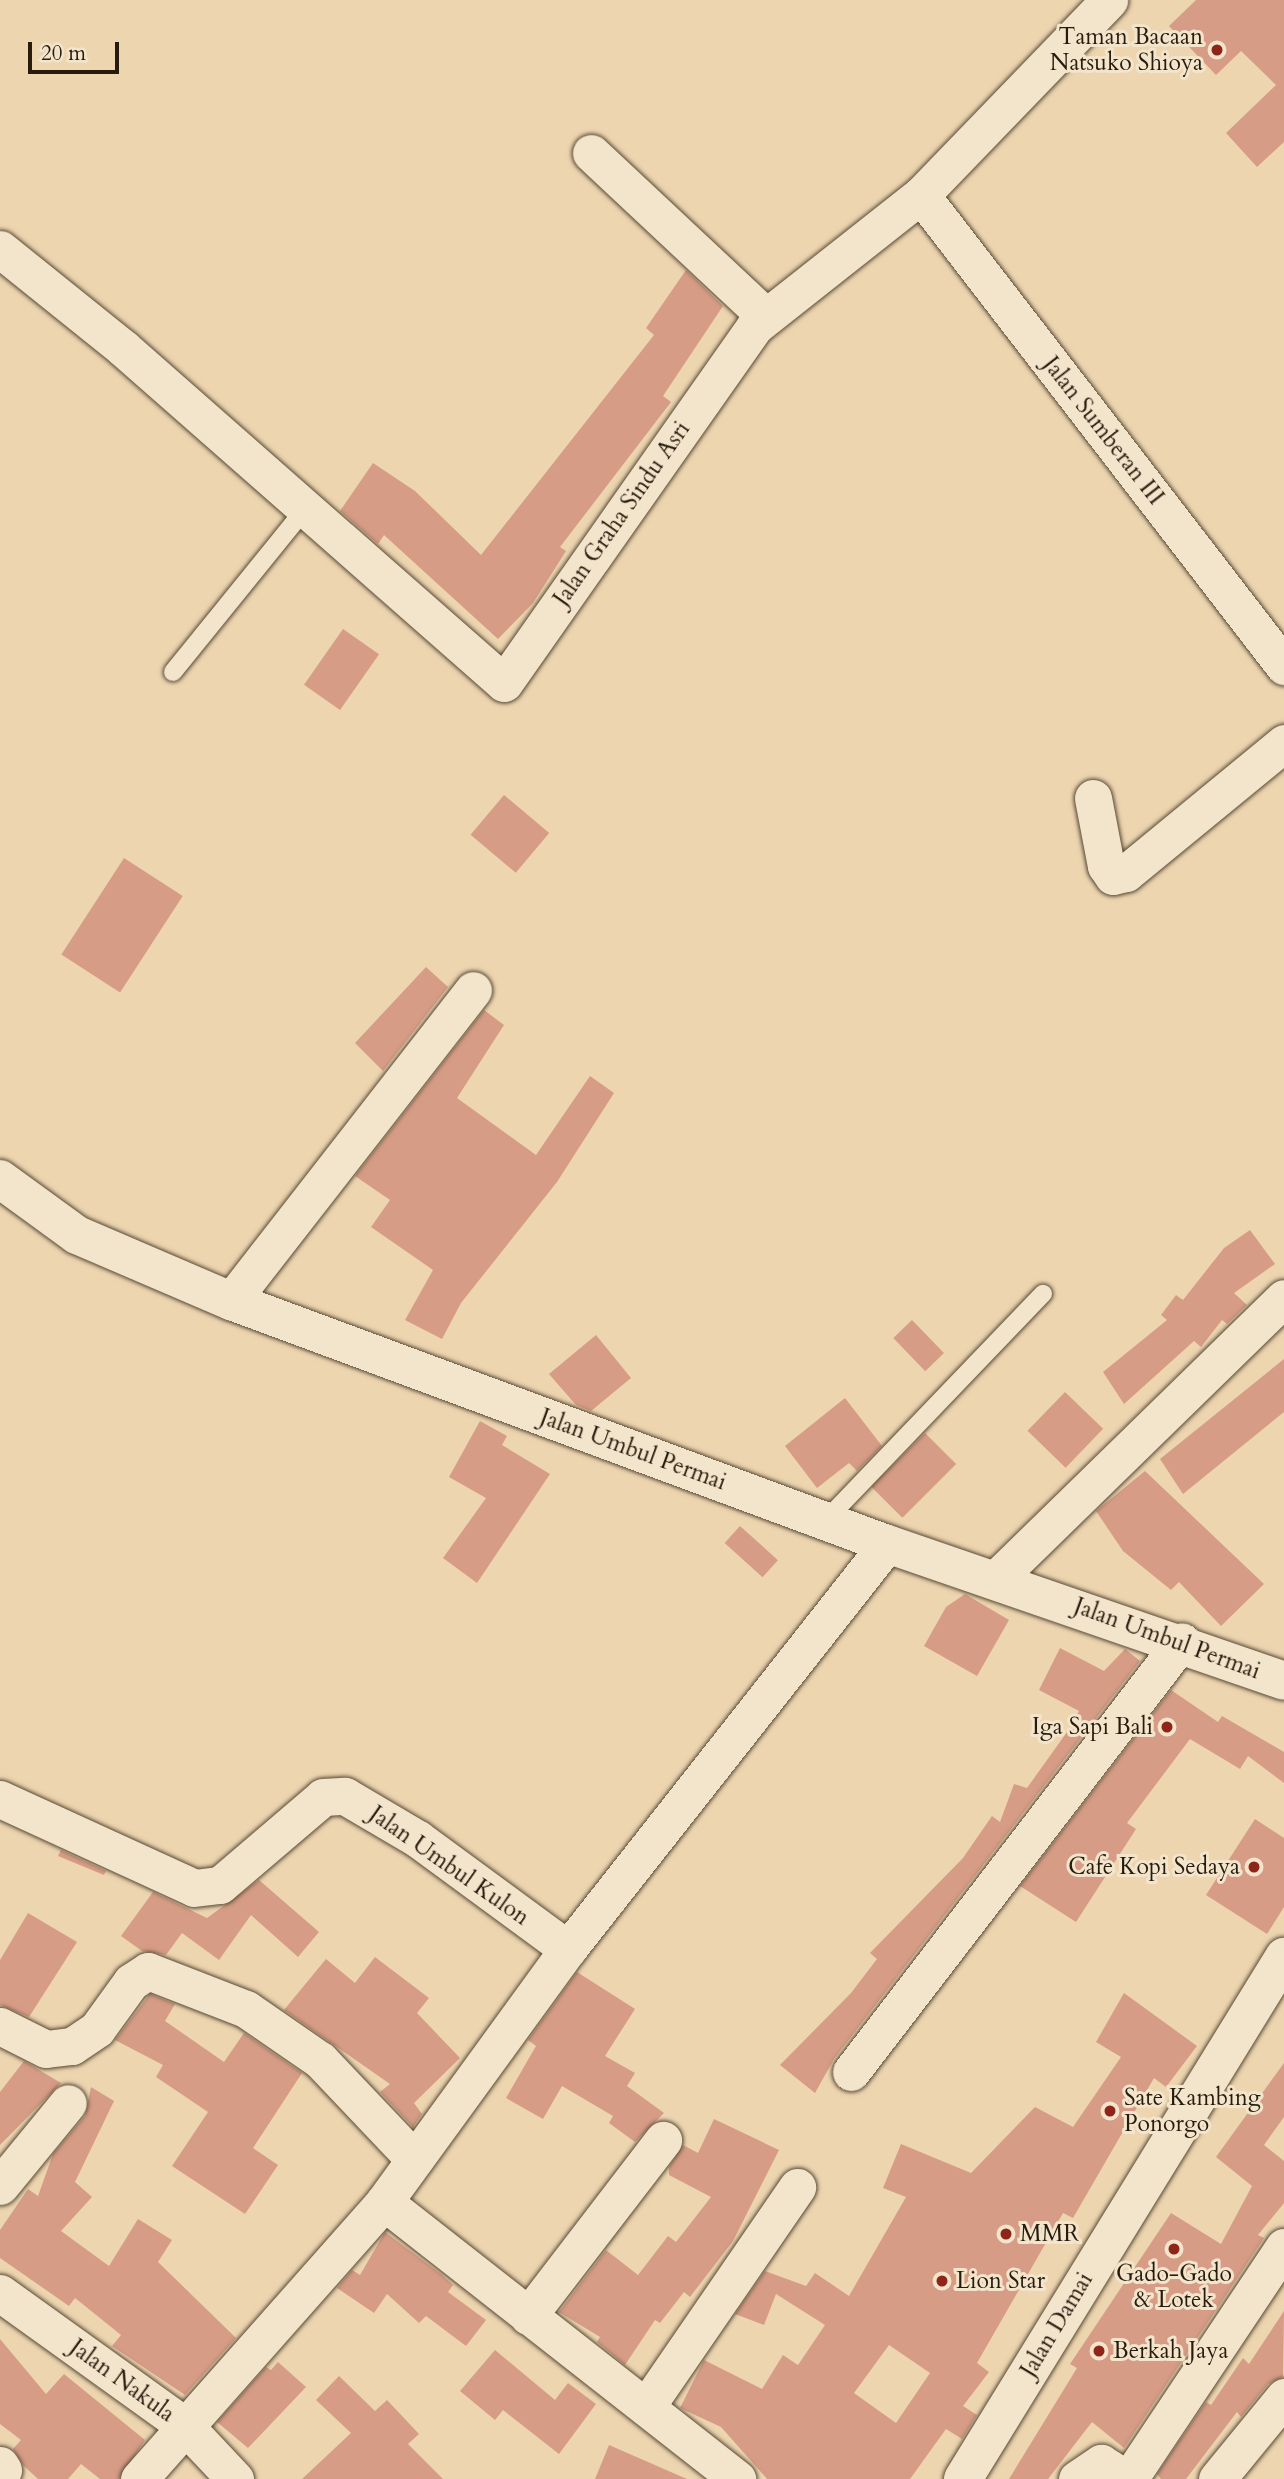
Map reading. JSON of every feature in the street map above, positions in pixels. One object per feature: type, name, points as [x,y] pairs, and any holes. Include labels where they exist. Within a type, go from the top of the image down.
[{"type":"main road","name":"Jalan Umbul Permai","points":[[0,1179],[77,1235],[231,1301],[887,1544],[1182,1641],[1284,1681]]},
{"type":"main road","name":"Jalan Damai","points":[[963,2479],[1284,1957]]},
{"type":"street","name":"Jalan Graha Sindu Asri","points":[[0,249],[123,348],[504,683],[765,316],[921,195],[1109,0]]},
{"type":"street","points":[[591,153],[765,316]]},
{"type":"street","name":"Jalan Sumberan III","points":[[921,195],[1284,666]]},
{"type":"street","points":[[1093,798],[1106,866],[1113,876],[1126,873],[1284,743]]},
{"type":"street","points":[[231,1301],[473,990]]},
{"type":"street","points":[[996,1579],[1284,1297]]},
{"type":"street","points":[[139,2479],[384,2202],[568,1949],[887,1544]]},
{"type":"street","points":[[851,2072],[1182,1641]]},
{"type":"street","name":"Jalan Umbul Kulon","points":[[0,1798],[194,1888],[220,1885],[323,1797],[345,1796],[418,1839],[568,1949]]},
{"type":"street","points":[[4,2040],[46,2049],[72,2046],[97,2029],[131,1982],[148,1971],[246,2008],[320,2060],[414,2159]]},
{"type":"street","points":[[0,2186],[68,2103]]},
{"type":"street","points":[[528,2316],[663,2140]]},
{"type":"street","points":[[646,2407],[797,2187]]},
{"type":"street","points":[[384,2202],[737,2479]]},
{"type":"street","points":[[1077,2479],[1101,2463],[1128,2479],[1284,2247]]},
{"type":"street","name":"Jalan Nakula","points":[[0,2293],[185,2426],[235,2479]]},
{"type":"street","points":[[1217,2479],[1284,2397]]},
{"type":"lane","points":[[173,672],[305,509]]},
{"type":"lane","points":[[825,1521],[1043,1294]]},
{"type":"building","points":[[1196,0],[1284,0],[1284,142],[1257,167],[1226,133],[1276,85],[1241,51],[1216,75],[1169,26]]},
{"type":"building","points":[[686,270],[723,306],[663,396],[671,402],[560,547],[566,551],[533,603],[498,639],[384,535],[378,544],[340,511],[373,463],[415,491],[481,555],[654,335],[646,328]]},
{"type":"building","points":[[343,629],[379,654],[340,710],[304,685]]},
{"type":"building","points":[[504,795],[549,833],[516,873],[471,835]]},
{"type":"building","points":[[124,858],[183,896],[120,993],[61,954]]},
{"type":"building","points":[[426,967],[448,987],[383,1071],[355,1043]]},
{"type":"building","points":[[484,1010],[504,1025],[457,1098],[536,1155],[590,1076],[614,1093],[557,1182],[461,1303],[442,1339],[405,1320],[433,1270],[371,1227],[390,1200],[355,1176]]},
{"type":"building","points":[[1250,1230],[1275,1264],[1234,1293],[1247,1305],[1227,1324],[1222,1320],[1201,1347],[1194,1341],[1124,1404],[1103,1372],[1167,1320],[1161,1315],[1176,1295],[1183,1300],[1224,1248]]},
{"type":"building","points":[[912,1320],[944,1353],[925,1371],[893,1338]]},
{"type":"building","points":[[596,1335],[631,1378],[591,1411],[576,1405],[549,1374]]},
{"type":"building","points":[[1284,1359],[1284,1412],[1183,1494],[1160,1459]]},
{"type":"building","points":[[1065,1392],[1103,1429],[1066,1468],[1027,1431]]},
{"type":"building","points":[[845,1398],[882,1446],[857,1471],[849,1463],[817,1488],[785,1446]]},
{"type":"building","points":[[480,1421],[507,1436],[502,1445],[550,1474],[477,1583],[443,1558],[486,1498],[449,1477]]},
{"type":"building","points":[[925,1433],[956,1464],[902,1518],[871,1487]]},
{"type":"building","points":[[1145,1471],[1264,1584],[1221,1626],[1179,1582],[1171,1590],[1123,1551],[1096,1511]]},
{"type":"building","points":[[740,1526],[778,1560],[763,1577],[725,1543]]},
{"type":"building","points":[[965,1594],[1009,1620],[977,1676],[924,1646],[946,1607]]},
{"type":"building","points":[[1060,1648],[1104,1671],[1125,1649],[1140,1661],[834,2059],[815,2093],[780,2065],[851,1993],[877,1959],[870,1953],[963,1858],[992,1816],[1000,1822],[1014,1784],[1027,1788],[1072,1725],[1079,1711],[1039,1690]]},
{"type":"building","points":[[1171,1690],[1218,1722],[1222,1716],[1284,1752],[1284,1783],[1248,1756],[1240,1769],[1190,1739],[1127,1823],[1136,1829],[1076,1922],[1020,1886]]},
{"type":"building","name":"Cafe Kopi Sedaya","points":[[1255,1819],[1284,1838],[1284,1907],[1267,1934],[1206,1895]]},
{"type":"building","points":[[61,1850],[106,1871],[104,1875],[58,1856]]},
{"type":"building","points":[[259,1880],[319,1932],[298,1957],[251,1915],[219,1960],[182,1933],[166,1955],[142,1951],[121,1936],[153,1892],[207,1918]]},
{"type":"building","points":[[28,1913],[77,1942],[29,2017],[0,2005],[0,1960]]},
{"type":"building","points":[[375,1957],[429,1998],[417,2013],[460,2058],[414,2103],[422,2114],[413,2127],[380,2092],[390,2084],[284,2010],[326,1959],[355,1983]]},
{"type":"building","points":[[577,1972],[635,2009],[605,2056],[635,2073],[627,2086],[664,2113],[635,2142],[609,2123],[613,2116],[562,2086],[543,2119],[506,2098],[536,2046],[528,2040]]},
{"type":"building","points":[[1124,1993],[1197,2046],[1166,2087],[1154,2078],[1073,2218],[1063,2213],[977,2363],[989,2372],[963,2406],[977,2415],[962,2439],[946,2429],[910,2479],[767,2479],[721,2427],[680,2408],[704,2360],[762,2389],[783,2355],[798,2365],[825,2325],[776,2294],[764,2325],[735,2314],[765,2271],[806,2286],[815,2273],[849,2296],[906,2197],[883,2188],[901,2144],[971,2173],[1035,2107],[1073,2127],[1121,2057],[1096,2042]],"holes":[[[889,2345],[930,2373],[896,2423],[854,2393]]]},
{"type":"building","points":[[150,1994],[175,2004],[165,2021],[224,2062],[244,2033],[302,2073],[253,2148],[278,2165],[245,2214],[172,2166],[208,2112],[156,2077],[163,2065],[115,2040]]},
{"type":"building","points":[[24,2061],[61,2083],[0,2145],[0,2092]]},
{"type":"building","points":[[1284,2063],[1284,2117],[1264,2145],[1284,2161],[1284,2203],[1258,2235],[1264,2238],[1124,2448],[1092,2422],[1048,2479],[1009,2479],[1077,2368],[1070,2364],[1171,2213],[1221,2244],[1252,2186],[1216,2157]]},
{"type":"building","points":[[91,2087],[114,2101],[75,2182],[92,2197],[61,2231],[109,2266],[138,2219],[172,2240],[158,2262],[236,2338],[185,2395],[112,2346],[121,2335],[75,2298],[69,2306],[0,2258],[0,2230],[28,2189],[38,2196],[53,2154],[85,2116]]},
{"type":"building","points":[[714,2119],[779,2150],[733,2241],[690,2297],[684,2292],[660,2323],[655,2320],[625,2365],[597,2342],[600,2337],[559,2312],[606,2250],[638,2275],[668,2236],[676,2242],[711,2197],[669,2175],[669,2167],[683,2145],[698,2153]]},
{"type":"building","points":[[385,2232],[441,2274],[453,2285],[448,2292],[486,2320],[466,2346],[426,2316],[419,2323],[387,2294],[374,2313],[337,2288],[352,2270],[360,2275]]},
{"type":"building","points":[[1284,2311],[1283,2377],[1268,2384],[1241,2417],[1237,2412],[1186,2479],[1161,2479],[1157,2474],[1206,2402],[1211,2405],[1243,2358],[1249,2364]]},
{"type":"building","points":[[0,2339],[46,2394],[64,2374],[145,2440],[119,2479],[100,2479],[81,2464],[68,2479],[38,2479],[23,2465],[13,2449],[21,2440],[0,2424]]},
{"type":"building","points":[[495,2350],[555,2400],[568,2383],[596,2404],[559,2454],[503,2410],[495,2420],[460,2391]]},
{"type":"building","points":[[278,2362],[306,2387],[248,2448],[217,2422],[266,2367],[271,2370]]},
{"type":"building","points":[[339,2376],[375,2411],[387,2400],[419,2434],[408,2444],[443,2479],[302,2479],[351,2433],[316,2400]]},
{"type":"building","points":[[609,2445],[687,2479],[595,2479]]},
{"type":"place","name":"Taman Bacaan Natsuko Shioya","points":[[1217,50]]},
{"type":"place","name":"Iga Sapi Bali","points":[[1167,1727]]},
{"type":"place","name":"Cafe Kopi Sedaya","points":[[1254,1867]]},
{"type":"place","name":"Sate Kambing Ponorgo","points":[[1110,2111]]},
{"type":"place","name":"MMR","points":[[1006,2234]]},
{"type":"place","name":"Gado-Gado & Lotek","points":[[1174,2249]]},
{"type":"place","name":"Lion Star","points":[[942,2281]]},
{"type":"place","name":"Berkah Jaya","points":[[1099,2351]]}]
